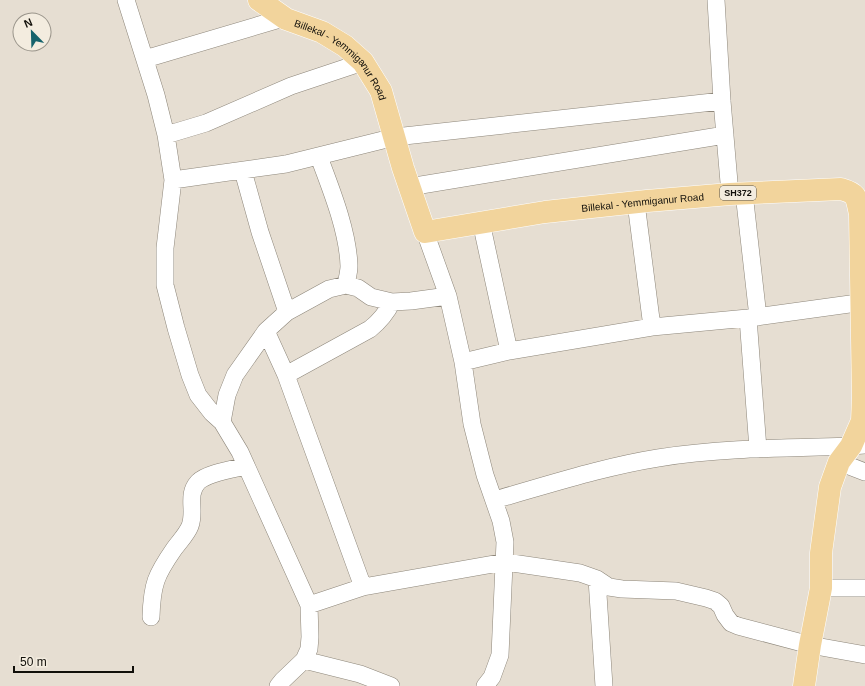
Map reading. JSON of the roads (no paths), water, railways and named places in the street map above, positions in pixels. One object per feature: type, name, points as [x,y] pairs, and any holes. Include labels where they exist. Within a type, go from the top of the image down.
[{"type":"main road","name":"Billekal - Yemmiganur Road","points":[[259,0],[283,18],[322,32],[346,46],[363,62],[381,91],[409,187],[425,232],[546,212],[737,193],[841,189],[851,192],[856,196],[862,214],[864,367],[862,421],[852,451],[830,487],[821,553],[821,588],[804,686]]},
{"type":"street","points":[[126,0],[145,59],[166,135],[173,180],[165,248],[166,285],[176,328],[190,375],[198,395],[212,413],[222,422],[240,452],[309,605],[309,649],[304,660],[278,686]]},
{"type":"street","points":[[716,0],[725,135],[737,193],[753,317],[758,449]]},
{"type":"street","points":[[145,59],[283,18]]},
{"type":"street","points":[[166,135],[206,123],[290,86],[363,62]]},
{"type":"street","points":[[173,180],[286,164],[395,138],[722,101]]},
{"type":"street","points":[[409,187],[725,135]]},
{"type":"street","points":[[319,157],[330,184],[344,234],[349,267],[346,284]]},
{"type":"street","points":[[243,171],[260,232],[287,312]]},
{"type":"street","points":[[636,203],[652,327]]},
{"type":"street","points":[[481,222],[509,351]]},
{"type":"street","points":[[425,232],[448,296],[463,362],[472,424],[484,475],[501,521],[505,542],[500,655],[492,677],[485,686]]},
{"type":"street","points":[[222,422],[227,395],[235,375],[266,331],[287,312],[329,289],[346,284],[358,288],[370,297],[392,302],[448,296]]},
{"type":"street","points":[[286,375],[370,329],[380,321],[392,302]]},
{"type":"street","points":[[463,362],[509,351],[652,327],[753,317],[863,302]]},
{"type":"street","points":[[266,331],[286,375],[363,587]]},
{"type":"street","points":[[494,500],[604,468],[658,458],[758,449],[852,451],[865,472]]},
{"type":"street","points":[[151,617],[151,599],[154,584],[161,568],[190,527],[193,515],[191,497],[193,489],[198,482],[205,477],[246,466]]},
{"type":"street","points":[[309,605],[363,587],[505,562],[580,573],[597,579],[609,586],[622,589],[676,591],[715,601],[721,606],[731,623],[738,626],[810,645],[865,655]]},
{"type":"street","points":[[597,579],[604,686]]},
{"type":"street","points":[[821,588],[865,588]]},
{"type":"street","points":[[304,660],[360,674],[391,686]]}]
